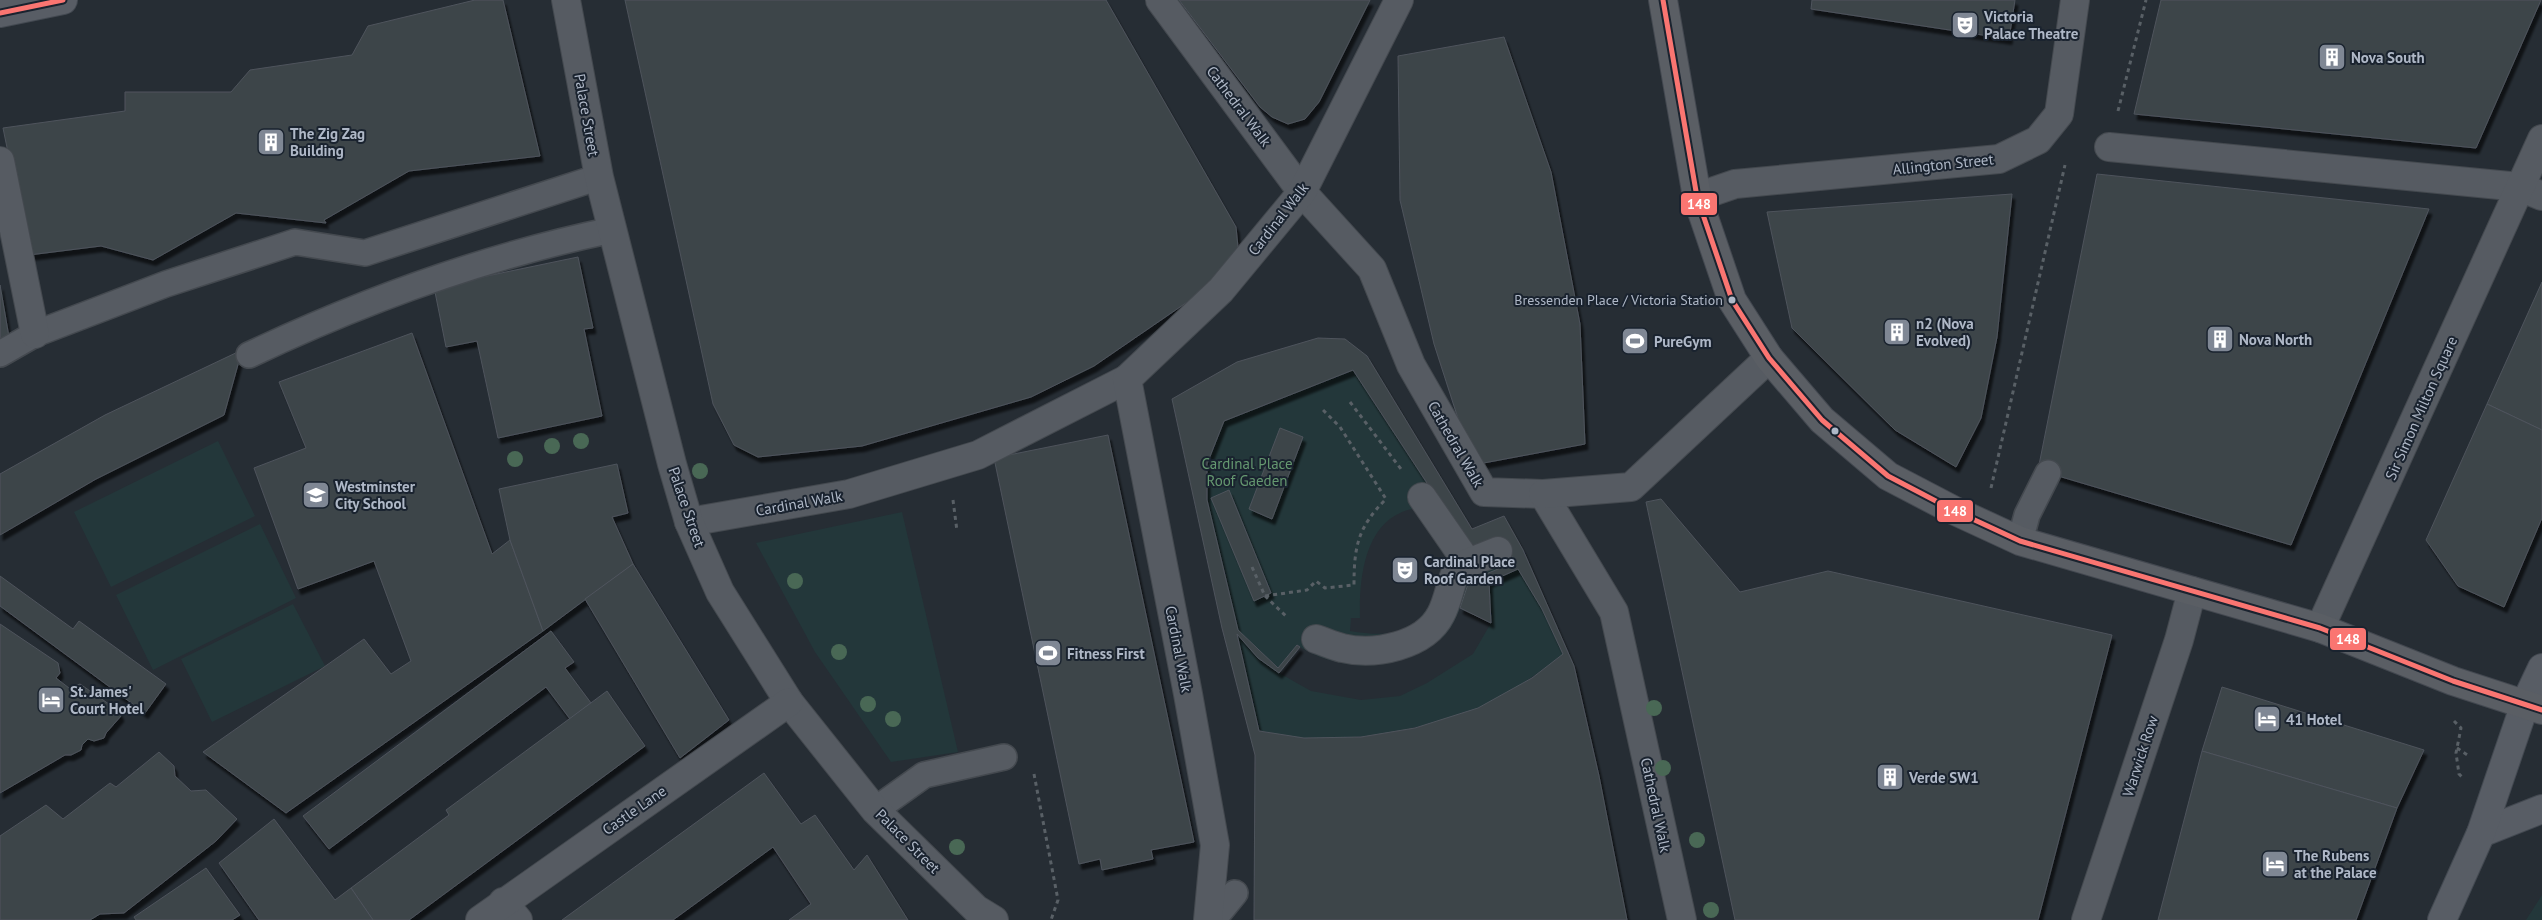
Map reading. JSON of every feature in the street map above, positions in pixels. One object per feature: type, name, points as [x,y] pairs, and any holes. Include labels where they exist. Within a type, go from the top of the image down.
[{"type":"highway","points":[[1663,0],[1697,196],[1732,300],[1769,358],[1822,420],[1888,476],[1953,510],[2020,541],[2320,628],[2453,681],[2534,707]]},
{"type":"main road","points":[[0,13],[63,0]]},
{"type":"main road","points":[[2442,920],[2482,833],[2534,707],[2542,668]]},
{"type":"main road","points":[[2482,833],[2542,809]]},
{"type":"street","name":"Palace Street","points":[[566,0],[598,177],[689,522],[720,592],[790,702],[875,810],[978,916]]},
{"type":"street","name":"Cathedral Walk","points":[[1160,0],[1302,192],[1372,269],[1408,377],[1484,492],[1543,494],[1614,612],[1682,920]]},
{"type":"street","name":"Cardinal Walk","points":[[689,522],[849,494],[978,455],[1127,379],[1221,290],[1302,192],[1399,0]]},
{"type":"street","name":"Allington Street","points":[[1697,196],[1735,184],[1999,159],[2038,140],[2060,114],[2076,0]]},
{"type":"street","name":"Sir Simon Milton Square","points":[[2320,628],[2531,192],[2542,139]]},
{"type":"street","points":[[2109,147],[2531,192]]},
{"type":"street","points":[[0,161],[35,334]]},
{"type":"street","points":[[1543,494],[1631,487],[1769,358]]},
{"type":"street","name":"Cardinal Walk","points":[[1127,379],[1188,694],[1214,845],[1208,920]]},
{"type":"street","points":[[1422,497],[1467,562]]},
{"type":"street","points":[[1316,639],[1342,649],[1370,650],[1398,646],[1416,639],[1440,616],[1458,567],[1498,551]]},
{"type":"street","name":"Warwick Row","points":[[2086,920],[2176,649],[2192,591]]},
{"type":"street","name":"Castle Lane","points":[[480,920],[510,911],[790,702]]},
{"type":"lane","points":[[0,354],[35,334],[166,284],[295,242],[364,253],[598,177]]},
{"type":"lane","points":[[250,355],[315,325],[396,293],[482,264],[612,230]]},
{"type":"lane","points":[[2020,541],[2027,515],[2048,472]]},
{"type":"lane","points":[[875,810],[924,775],[1004,757]]},
{"type":"lane","points":[[1213,920],[1235,893]]},
{"type":"path","points":[[2109,147],[2146,0]]},
{"type":"path","points":[[1991,489],[2070,142],[2038,140]]},
{"type":"path","points":[[1350,402],[1422,497]]},
{"type":"path","points":[[1252,567],[1265,596],[1307,590],[1316,581],[1325,588],[1354,585],[1354,556],[1360,531],[1386,498],[1340,428],[1323,410]]},
{"type":"path","points":[[2451,718],[2461,728],[2457,748],[2459,774]]},
{"type":"path","points":[[2457,748],[2469,756]]},
{"type":"path","points":[[1004,757],[1035,775],[1058,900],[1051,920]]},
{"type":"green space","name":"Cardinal Place Roof Gaeden","points":[[1353,370],[1461,535],[1503,541],[1515,562],[1469,581],[1459,611],[1448,632],[1427,649],[1410,658],[1391,663],[1352,665],[1333,661],[1297,645],[1278,668],[1238,630],[1207,500],[1207,464],[1224,421]],"holes":[[[1424,506],[1438,530],[1449,559],[1446,571],[1431,602],[1423,614],[1405,629],[1381,634],[1350,631],[1351,618],[1360,618],[1363,573],[1371,543],[1379,530],[1389,520],[1402,512]]]},
{"type":"green space","points":[[218,441],[255,516],[111,587],[74,512]]},
{"type":"green space","points":[[902,512],[958,752],[891,762],[815,652],[756,543]]},
{"type":"green space","points":[[260,524],[296,598],[153,670],[116,595]]},
{"type":"green space","points":[[1518,569],[1542,609],[1563,654],[1511,691],[1488,704],[1456,716],[1392,732],[1348,738],[1326,738],[1298,737],[1259,731],[1237,634],[1258,658],[1279,673],[1311,691],[1361,700],[1400,696],[1427,683],[1473,654],[1491,623],[1489,582]]},
{"type":"green space","points":[[293,604],[325,666],[212,722],[181,659]]},
{"type":"green space","points":[[2542,895],[2542,920],[2526,920]]},
{"type":"building","name":"The Zig Zag Building","points":[[475,0],[503,0],[540,156],[409,171],[324,220],[326,223],[236,213],[153,260],[101,246],[29,255],[3,128],[125,111],[125,92],[231,92],[250,70],[352,55],[368,26]]},
{"type":"building","points":[[625,0],[1106,0],[1236,227],[1238,247],[1229,266],[1215,283],[1094,366],[1031,397],[862,446],[758,457],[734,445],[713,404]]},
{"type":"building","points":[[1179,0],[1370,0],[1319,102],[1305,119],[1288,124],[1272,117],[1260,107]]},
{"type":"building","name":"Victoria Palace Theatre","points":[[1812,0],[2015,0],[2009,39],[1811,9]]},
{"type":"building","name":"Nova South","points":[[2161,0],[2541,0],[2476,148],[2134,114]]},
{"type":"building","points":[[1504,37],[1551,172],[1580,324],[1585,444],[1473,465],[1434,344],[1400,200],[1398,56]]},
{"type":"building","name":"Nova North","points":[[2097,174],[2429,209],[2291,545],[2038,470]]},
{"type":"building","name":"n2 (Nova Evolved)","points":[[2012,194],[1997,337],[1981,418],[1956,467],[1895,430],[1792,328],[1767,212]]},
{"type":"building","points":[[578,257],[593,328],[584,329],[602,416],[498,438],[477,341],[446,347],[434,287]]},
{"type":"building","points":[[2542,282],[2542,430],[2487,404]]},
{"type":"building","points":[[0,285],[9,337],[0,342]]},
{"type":"building","points":[[412,333],[492,554],[510,540],[543,631],[286,813],[203,752],[364,639],[391,674],[411,661],[374,561],[298,589],[254,468],[306,448],[279,382]]},
{"type":"building","points":[[1318,338],[1345,339],[1367,356],[1472,529],[1504,516],[1523,550],[1574,666],[1599,776],[1627,920],[1254,920],[1255,755],[1222,628],[1172,399],[1237,362]],"holes":[[[1353,370],[1461,535],[1477,554],[1503,541],[1515,562],[1469,581],[1460,608],[1491,623],[1489,582],[1518,569],[1542,609],[1563,654],[1532,678],[1478,708],[1415,728],[1361,737],[1304,738],[1259,731],[1237,634],[1258,658],[1279,673],[1300,647],[1297,645],[1278,668],[1238,630],[1207,500],[1207,464],[1224,421]]]},
{"type":"building","points":[[242,350],[224,415],[96,479],[0,535],[0,474],[105,415]]},
{"type":"building","points":[[2487,404],[2542,430],[2542,518],[2504,607],[2458,586],[2426,540]]},
{"type":"building","points":[[1280,428],[1303,437],[1272,519],[1249,509]]},
{"type":"building","points":[[1108,435],[1194,842],[1151,850],[1153,859],[1102,870],[1100,859],[1079,864],[994,458]]},
{"type":"building","points":[[617,464],[628,513],[612,517],[633,564],[543,631],[510,540],[499,489]]},
{"type":"building","points":[[1229,490],[1271,593],[1254,601],[1211,498]]},
{"type":"building","name":"Verde SW1","points":[[1661,499],[1740,592],[1828,571],[2112,635],[2038,920],[1735,920],[1646,502]]},
{"type":"building","points":[[633,564],[729,720],[680,758],[585,599]]},
{"type":"building","points":[[0,576],[73,629],[79,621],[166,684],[145,713],[0,606]]},
{"type":"building","name":"St. James' Court Hotel","points":[[0,624],[58,663],[60,673],[56,678],[69,688],[80,684],[119,711],[121,716],[104,738],[94,741],[88,739],[82,745],[81,750],[71,755],[65,755],[0,793]]},
{"type":"building","points":[[551,631],[574,662],[565,668],[591,703],[570,719],[546,687],[329,849],[303,816]]},
{"type":"building","name":"41 Hotel","points":[[2222,687],[2424,750],[2397,808],[2202,751]]},
{"type":"building","points":[[607,691],[645,746],[409,920],[373,920],[351,888],[449,815],[446,810]]},
{"type":"building","name":"The Rubens at the Palace","points":[[2202,751],[2397,808],[2356,920],[2158,920]]},
{"type":"building","points":[[159,752],[174,766],[175,776],[191,791],[206,790],[237,819],[216,841],[124,913],[100,914],[90,920],[0,920],[0,836],[46,805],[63,819],[110,783],[116,787]]},
{"type":"building","points":[[764,773],[801,824],[815,815],[854,870],[867,855],[908,920],[789,920],[811,904],[773,847],[673,920],[562,920]]},
{"type":"building","points":[[274,819],[335,900],[351,888],[373,920],[259,920],[219,863]]},
{"type":"building","points":[[206,868],[240,915],[232,920],[136,920],[134,917]]},
{"type":"transit line","name":"148","points":[[0,13],[63,0]]},
{"type":"transit line","name":"148","points":[[1663,0],[1697,197],[1732,300],[1769,358],[1822,420],[1888,476],[1953,510],[2020,541],[2320,628],[2453,681],[2542,710]]},
{"type":"place","name":"Victoria Palace Theatre","points":[[1965,25]]},
{"type":"place","name":"Nova South","points":[[2332,57]]},
{"type":"place","name":"The Zig Zag Building","points":[[271,142]]},
{"type":"place","name":"Bressenden Place / Victoria Station","points":[[1732,300]]},
{"type":"place","name":"n2 (Nova Evolved)","points":[[1897,332]]},
{"type":"place","name":"Nova North","points":[[2220,339]]},
{"type":"place","name":"PureGym","points":[[1635,341]]},
{"type":"place","name":"Westminster City School","points":[[316,495]]},
{"type":"place","name":"Cardinal Place Roof Garden","points":[[1405,570]]},
{"type":"place","name":"Fitness First","points":[[1048,653]]},
{"type":"place","name":"St. James' Court Hotel","points":[[51,700]]},
{"type":"place","name":"41 Hotel","points":[[2267,719]]},
{"type":"place","name":"Verde SW1","points":[[1890,777]]},
{"type":"place","name":"The Rubens at the Palace","points":[[2275,864]]}]
